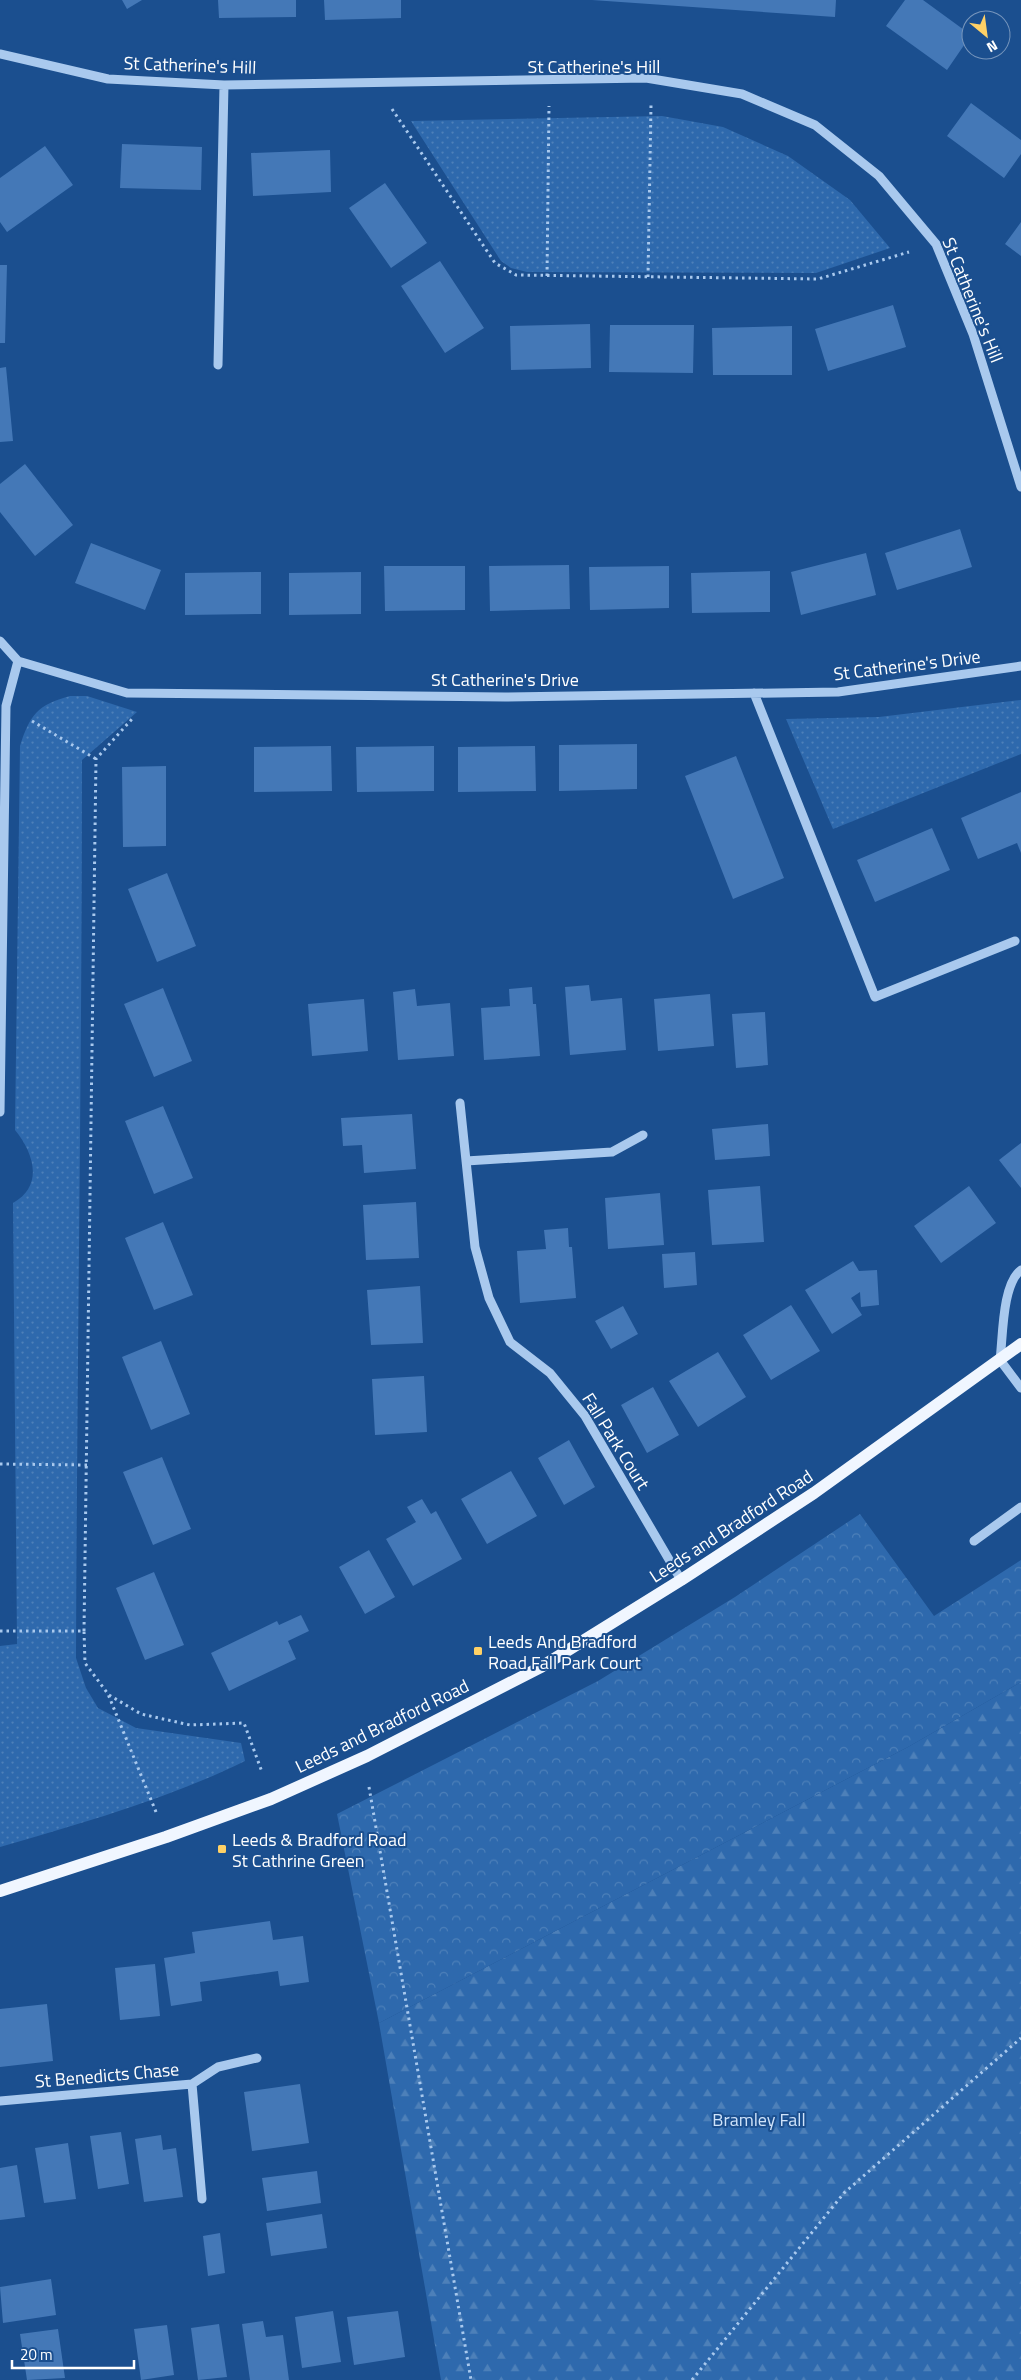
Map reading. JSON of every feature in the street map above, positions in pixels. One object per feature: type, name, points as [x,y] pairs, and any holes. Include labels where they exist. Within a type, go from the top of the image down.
[{"type":"main road","name":"Leeds and Bradford Road","points":[[0,1891],[166,1837],[271,1799],[367,1756],[541,1667],[681,1580],[814,1493],[1021,1344]]},
{"type":"street","name":"St Catherine's Hill","points":[[0,54],[108,79],[224,85],[651,79],[742,94],[815,125],[879,176],[936,244],[973,334],[1021,487]]},
{"type":"street","points":[[218,365],[224,85]]},
{"type":"street","points":[[0,641],[18,661],[6,706],[0,1112]]},
{"type":"street","name":"St Catherine's Drive","points":[[18,661],[127,693],[504,697],[838,692],[1021,666]]},
{"type":"street","points":[[754,693],[875,996],[1015,941]]},
{"type":"street","name":"Fall Park Court","points":[[460,1103],[475,1247],[489,1298],[510,1342],[550,1373],[585,1416],[681,1580]]},
{"type":"street","points":[[466,1161],[612,1152],[643,1135]]},
{"type":"street","points":[[1021,1270],[1016,1274],[1008,1294],[1000,1360],[1021,1388]]},
{"type":"street","points":[[974,1541],[1021,1506]]},
{"type":"street","points":[[192,2084],[218,2068],[257,2058]]},
{"type":"street","name":"St Benedicts Chase","points":[[0,2101],[192,2084],[202,2199]]},
{"type":"path","points":[[648,277],[651,79]]},
{"type":"path","points":[[547,276],[549,81]]},
{"type":"path","points":[[375,83],[495,263],[516,276],[818,279],[936,244]]},
{"type":"path","points":[[156,693],[96,759],[84,1631],[85,1663],[108,1694],[166,1837]]},
{"type":"path","points":[[6,706],[96,759]]},
{"type":"path","points":[[0,1464],[86,1465]]},
{"type":"path","points":[[0,1631],[84,1631]]},
{"type":"path","points":[[108,1694],[142,1714],[190,1725],[244,1723],[271,1799]]},
{"type":"path","points":[[367,1756],[369,1797],[391,1907],[471,2380]]},
{"type":"path","points":[[692,2380],[844,2193],[1021,2038]]},
{"type":"green space","points":[[662,116],[723,127],[788,156],[850,200],[890,248],[816,273],[527,272],[511,268],[501,261],[411,121]]},
{"type":"green space","points":[[70,696],[87,696],[137,712],[82,760],[76,1658],[86,1688],[98,1708],[136,1728],[241,1743],[245,1761],[216,1775],[155,1799],[0,1847],[0,1646],[17,1644],[13,1203],[23,1196],[29,1188],[33,1169],[27,1149],[15,1130],[20,746],[27,726],[36,713],[50,703]]},
{"type":"green space","points":[[1021,700],[1021,754],[833,829],[786,719],[879,717]]},
{"type":"green space","points":[[860,1514],[934,1616],[1021,1560],[1021,1682],[908,1747],[379,2023],[337,1814],[598,1681],[735,1597]]},
{"type":"green space","name":"Bramley Fall","points":[[1021,1682],[1021,2380],[441,2380],[379,2023],[908,1747]]},
{"type":"building","points":[[122,0],[142,0],[127,9]]},
{"type":"building","points":[[218,0],[296,0],[296,17],[219,18]]},
{"type":"building","points":[[324,0],[401,0],[401,18],[325,20]]},
{"type":"building","points":[[592,0],[836,0],[835,17]]},
{"type":"building","points":[[905,0],[923,0],[961,28],[961,50],[947,70],[886,26]]},
{"type":"building","points":[[971,103],[1021,140],[1021,154],[1004,178],[947,136]]},
{"type":"building","points":[[122,144],[202,147],[201,190],[120,188]]},
{"type":"building","points":[[45,146],[73,185],[7,232],[0,222],[0,178]]},
{"type":"building","points":[[330,150],[331,192],[253,196],[251,153]]},
{"type":"building","points":[[385,183],[427,243],[391,268],[349,208]]},
{"type":"building","points":[[1021,222],[1021,256],[1005,244]]},
{"type":"building","points":[[440,261],[484,328],[445,353],[401,286]]},
{"type":"building","points":[[0,265],[7,265],[5,343],[0,343]]},
{"type":"building","points":[[893,305],[906,347],[828,371],[815,329]]},
{"type":"building","points":[[590,324],[591,368],[511,370],[510,326]]},
{"type":"building","points":[[610,325],[694,325],[693,373],[609,372]]},
{"type":"building","points":[[792,326],[792,375],[713,375],[712,328]]},
{"type":"building","points":[[6,367],[13,441],[0,442],[0,368]]},
{"type":"building","points":[[25,464],[73,525],[35,556],[0,512],[0,484]]},
{"type":"building","points":[[960,529],[972,567],[897,590],[885,553]]},
{"type":"building","points":[[91,543],[161,570],[145,610],[75,583]]},
{"type":"building","points":[[866,553],[876,595],[801,615],[791,572]]},
{"type":"building","points":[[569,565],[570,609],[490,611],[489,566]]},
{"type":"building","points":[[384,566],[465,566],[465,610],[385,611]]},
{"type":"building","points":[[669,566],[669,608],[590,610],[589,567]]},
{"type":"building","points":[[770,571],[770,612],[692,613],[691,573]]},
{"type":"building","points":[[261,572],[261,614],[185,615],[185,573]]},
{"type":"building","points":[[361,572],[361,614],[289,615],[289,573]]},
{"type":"building","points":[[637,744],[637,789],[559,791],[559,745]]},
{"type":"building","points":[[331,746],[332,791],[254,792],[254,747]]},
{"type":"building","points":[[434,746],[434,791],[357,792],[356,747]]},
{"type":"building","points":[[535,746],[536,791],[458,792],[458,747]]},
{"type":"building","points":[[736,756],[784,878],[733,899],[685,776]]},
{"type":"building","points":[[166,766],[166,846],[123,847],[122,767]]},
{"type":"building","points":[[1021,792],[1021,853],[1017,843],[978,859],[961,818]]},
{"type":"building","points":[[932,828],[950,870],[875,902],[857,860]]},
{"type":"building","points":[[167,873],[196,946],[157,962],[128,889]]},
{"type":"building","points":[[589,985],[591,1001],[622,998],[626,1050],[570,1055],[565,987]]},
{"type":"building","points":[[532,987],[533,1004],[536,1004],[540,1056],[484,1060],[481,1008],[510,1006],[509,989]]},
{"type":"building","points":[[163,988],[192,1061],[154,1077],[124,1004]]},
{"type":"building","points":[[415,989],[417,1006],[450,1003],[454,1056],[398,1060],[393,992]]},
{"type":"building","points":[[710,994],[714,1046],[658,1051],[654,999]]},
{"type":"building","points":[[364,999],[368,1051],[312,1056],[308,1004]]},
{"type":"building","points":[[765,1012],[768,1065],[736,1068],[732,1014]]},
{"type":"building","points":[[163,1106],[193,1178],[154,1194],[125,1121]]},
{"type":"building","points":[[412,1114],[416,1169],[364,1173],[362,1145],[343,1146],[341,1118]]},
{"type":"building","points":[[768,1124],[770,1156],[715,1160],[712,1129]]},
{"type":"building","points":[[1021,1143],[1021,1188],[999,1160]]},
{"type":"building","points":[[760,1186],[764,1242],[712,1245],[708,1190]]},
{"type":"building","points":[[969,1186],[996,1223],[941,1263],[914,1226]]},
{"type":"building","points":[[660,1193],[664,1245],[608,1249],[605,1198]]},
{"type":"building","points":[[416,1202],[419,1258],[366,1260],[363,1205]]},
{"type":"building","points":[[163,1222],[193,1295],[154,1310],[125,1238]]},
{"type":"building","points":[[568,1228],[569,1247],[572,1247],[576,1298],[520,1303],[517,1251],[546,1249],[544,1230]]},
{"type":"building","points":[[695,1252],[697,1285],[664,1288],[662,1254]]},
{"type":"building","points":[[853,1261],[859,1271],[877,1270],[879,1305],[861,1307],[860,1292],[851,1298],[862,1315],[832,1334],[805,1290]]},
{"type":"building","points":[[420,1286],[423,1343],[371,1345],[367,1290]]},
{"type":"building","points":[[791,1305],[820,1351],[771,1380],[743,1335]]},
{"type":"building","points":[[623,1306],[638,1334],[611,1349],[595,1321]]},
{"type":"building","points":[[161,1341],[190,1414],[151,1430],[122,1357]]},
{"type":"building","points":[[718,1352],[746,1397],[698,1427],[669,1381]]},
{"type":"building","points":[[424,1376],[427,1432],[375,1435],[372,1379]]},
{"type":"building","points":[[653,1387],[679,1435],[647,1453],[621,1405]]},
{"type":"building","points":[[569,1440],[595,1487],[564,1505],[538,1458]]},
{"type":"building","points":[[162,1457],[191,1529],[153,1545],[123,1472]]},
{"type":"building","points":[[511,1471],[537,1516],[487,1544],[461,1499]]},
{"type":"building","points":[[422,1499],[431,1514],[436,1511],[462,1559],[413,1586],[386,1539],[416,1522],[407,1507]]},
{"type":"building","points":[[369,1550],[395,1597],[365,1614],[339,1567]]},
{"type":"building","points":[[154,1572],[184,1645],[145,1660],[116,1588]]},
{"type":"building","points":[[301,1615],[309,1631],[288,1641],[296,1659],[229,1691],[211,1653],[277,1621],[279,1625]]},
{"type":"building","points":[[270,1921],[273,1940],[303,1936],[309,1982],[280,1986],[278,1971],[200,1982],[202,2001],[171,2006],[164,1958],[195,1953],[192,1932]]},
{"type":"building","points":[[155,1964],[160,2016],[120,2020],[115,1968]]},
{"type":"building","points":[[47,2004],[53,2061],[0,2067],[0,2009]]},
{"type":"building","points":[[300,2084],[309,2143],[252,2151],[244,2092]]},
{"type":"building","points":[[121,2132],[129,2184],[98,2189],[90,2136]]},
{"type":"building","points":[[161,2135],[163,2150],[176,2148],[183,2197],[144,2202],[135,2139]]},
{"type":"building","points":[[68,2143],[76,2199],[44,2203],[35,2148]]},
{"type":"building","points":[[17,2165],[25,2217],[0,2220],[0,2168]]},
{"type":"building","points":[[317,2171],[321,2203],[267,2211],[262,2178]]},
{"type":"building","points":[[322,2214],[327,2248],[271,2256],[266,2223]]},
{"type":"building","points":[[220,2233],[225,2273],[208,2276],[203,2236]]},
{"type":"building","points":[[51,2279],[56,2315],[3,2323],[0,2287]]},
{"type":"building","points":[[333,2311],[341,2362],[302,2368],[295,2317]]},
{"type":"building","points":[[398,2311],[405,2357],[354,2365],[347,2317]]},
{"type":"building","points":[[263,2321],[266,2337],[283,2335],[289,2380],[250,2380],[242,2324]]},
{"type":"building","points":[[219,2324],[227,2377],[198,2380],[191,2328]]},
{"type":"building","points":[[167,2325],[174,2375],[141,2380],[134,2329]]},
{"type":"building","points":[[58,2329],[65,2378],[27,2380],[20,2334]]},
{"type":"place","name":"Leeds And Bradford Road Fall Park Court","points":[[478,1651]]},
{"type":"place","name":"Leeds & Bradford Road St Cathrine Green","points":[[222,1849]]}]
